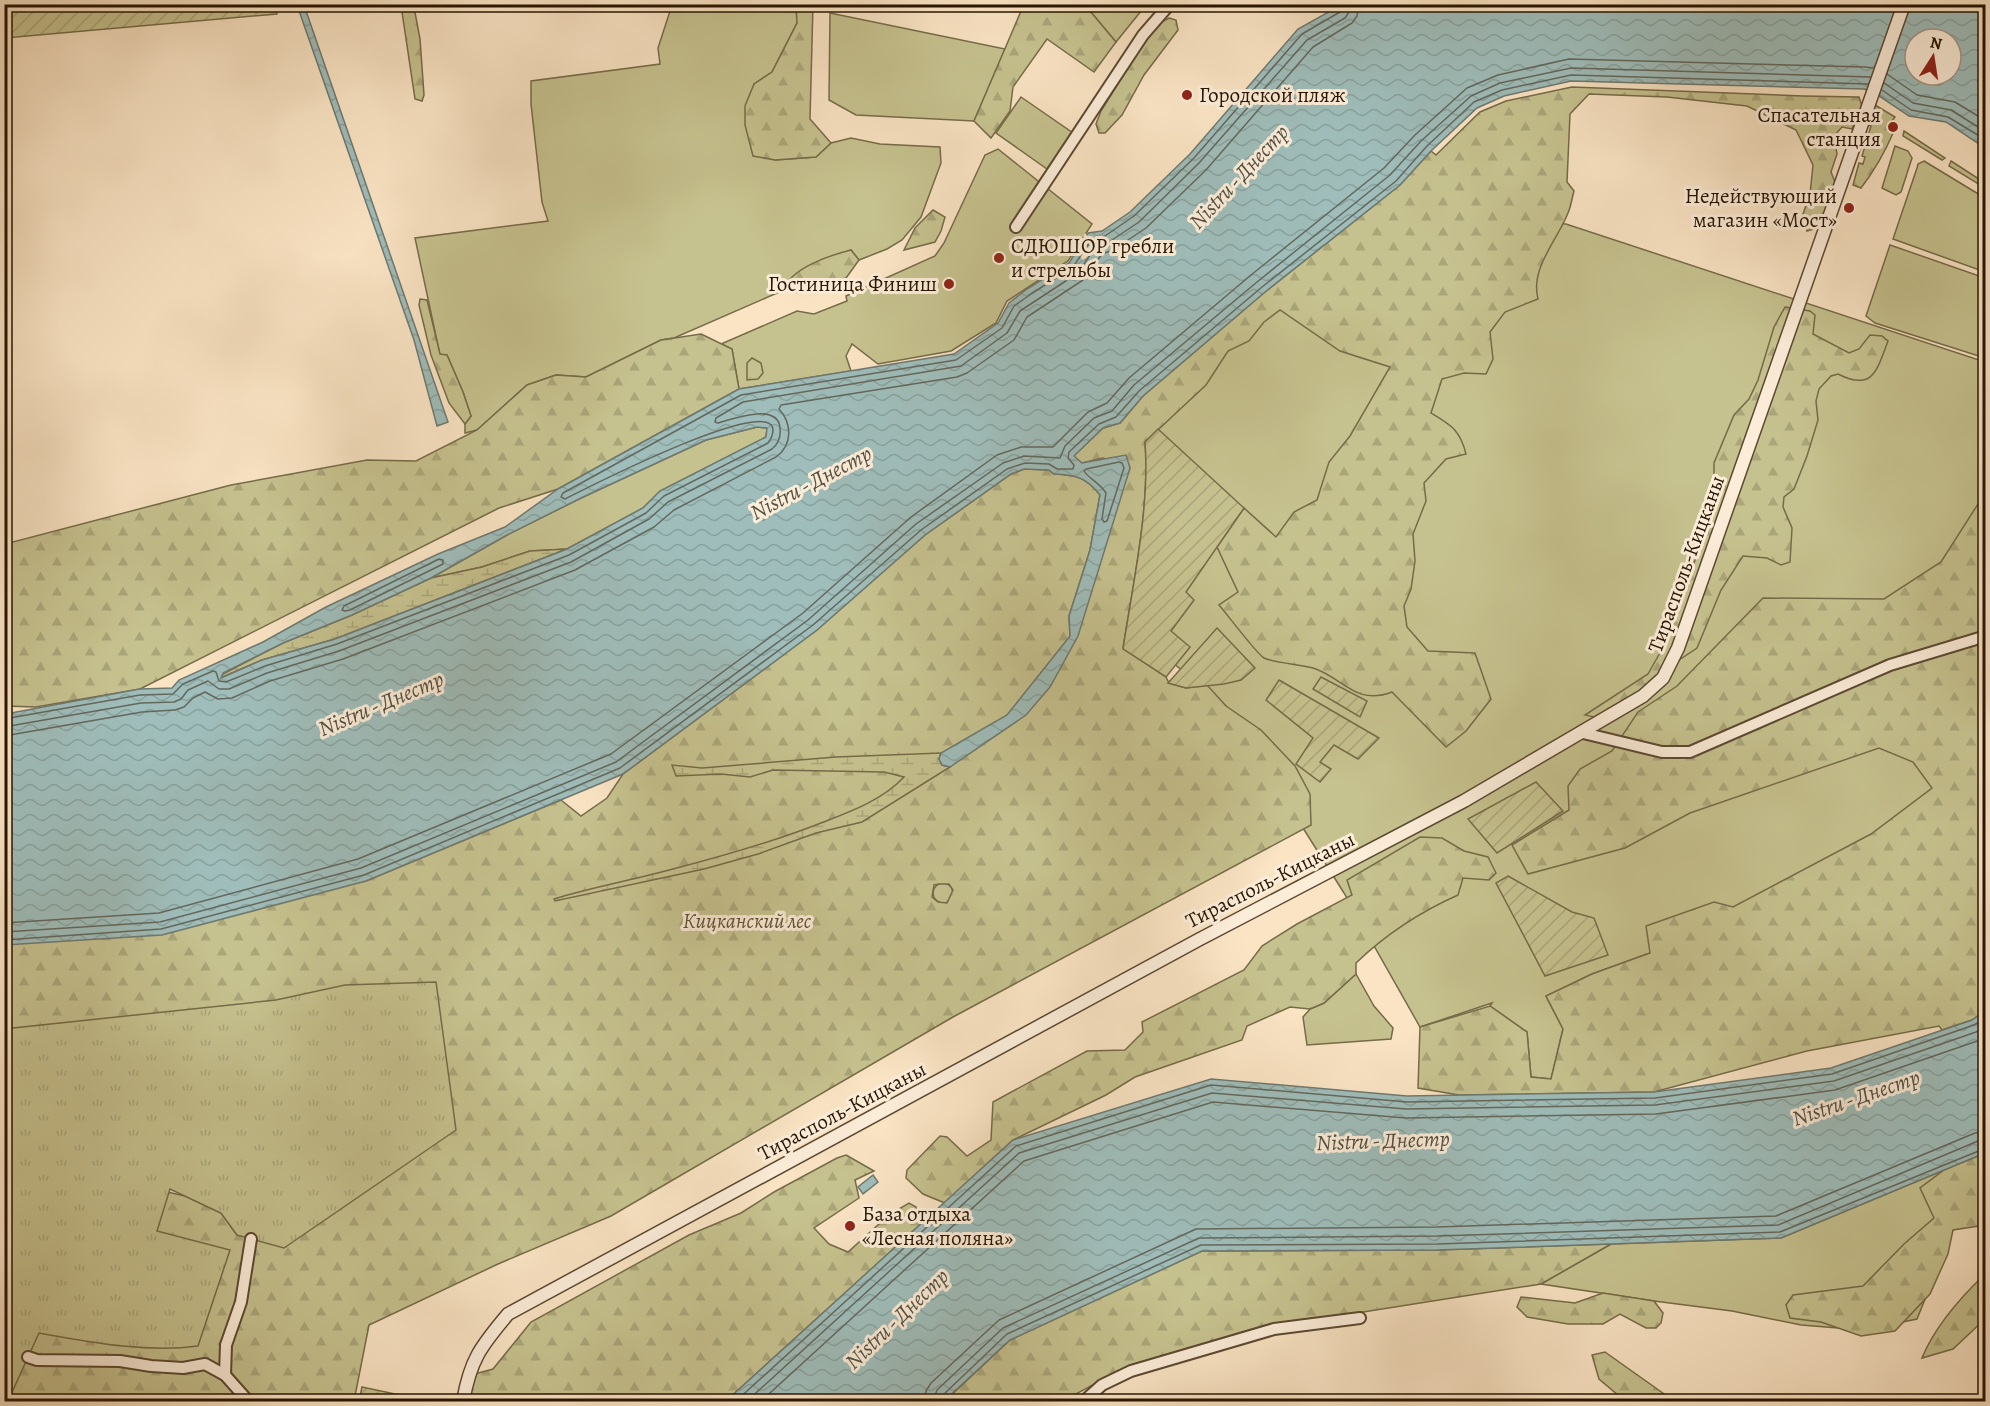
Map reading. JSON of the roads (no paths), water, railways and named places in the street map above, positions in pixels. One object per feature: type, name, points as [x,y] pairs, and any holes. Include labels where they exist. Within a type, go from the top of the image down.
[{"type":"street","points":[[1016,227],[1143,35],[1170,4]]},
{"type":"street","name":"Тирасполь-Кицканы","points":[[463,1401],[467,1376],[482,1344],[508,1314],[1200,939],[1464,801],[1583,733],[1652,689],[1663,678],[1673,659],[1864,124],[1904,4]]},
{"type":"street","points":[[1583,733],[1662,752],[1690,752],[1890,665],[1986,636]]},
{"type":"street","points":[[225,1375],[226,1345],[241,1302],[251,1239]]},
{"type":"street","points":[[1083,1401],[1102,1385],[1142,1368],[1274,1329],[1360,1318]]},
{"type":"street","points":[[28,1357],[37,1360],[120,1361],[183,1368],[205,1364],[225,1375],[249,1401]]},
{"type":"water","points":[[297,5],[304,5],[448,422],[437,426],[414,340]]},
{"type":"water","name":"Nistru - Днестр","points":[[1341,5],[1985,5],[1985,148],[1946,122],[1909,116],[1873,92],[1864,89],[1571,81],[1504,96],[1477,108],[1431,151],[1400,185],[1265,292],[1143,396],[1120,423],[1103,428],[1074,456],[1082,463],[1126,455],[1130,468],[1078,636],[1050,687],[1026,715],[950,767],[942,765],[939,759],[941,753],[1007,715],[1070,636],[1069,616],[1090,550],[1100,495],[1090,484],[1080,478],[1054,474],[1049,470],[1024,469],[1011,474],[925,535],[817,630],[623,774],[366,881],[162,935],[5,945],[5,714],[140,689],[172,688],[179,680],[263,642],[326,607],[438,554],[505,527],[558,489],[739,389],[954,354],[998,323],[1009,303],[1069,263],[1088,233],[1102,231],[1130,212],[1190,154],[1298,29]],"holes":[[[757,427],[767,428],[766,437],[660,491],[643,508],[567,549],[335,639],[262,660],[221,678],[223,673],[283,643],[352,615],[431,578],[507,535],[706,440]]]},
{"type":"water","name":"Nistru - Днестр","points":[[1985,1011],[1985,1153],[1781,1238],[1437,1250],[1202,1251],[1010,1340],[944,1401],[726,1401],[1013,1140],[1211,1079],[1407,1096],[1654,1092],[1831,1068],[1972,1020]]},
{"type":"water","points":[[873,1175],[878,1182],[863,1194],[858,1187]]},
{"type":"place","name":"Городской пляж","points":[[1187,95]]},
{"type":"place","name":"Спасательная станция","points":[[1893,127]]},
{"type":"place","name":"Недействующий магазин «Мост»","points":[[1849,208]]},
{"type":"place","name":"СДЮШОР гребли и стрельбы","points":[[999,258]]},
{"type":"place","name":"Гостиница Финиш","points":[[949,284]]},
{"type":"place","name":"База отдыха «Лесная поляна»","points":[[850,1226]]},
{"type":"park label","name":"Кицканский лес","points":[[747,921]]}]
